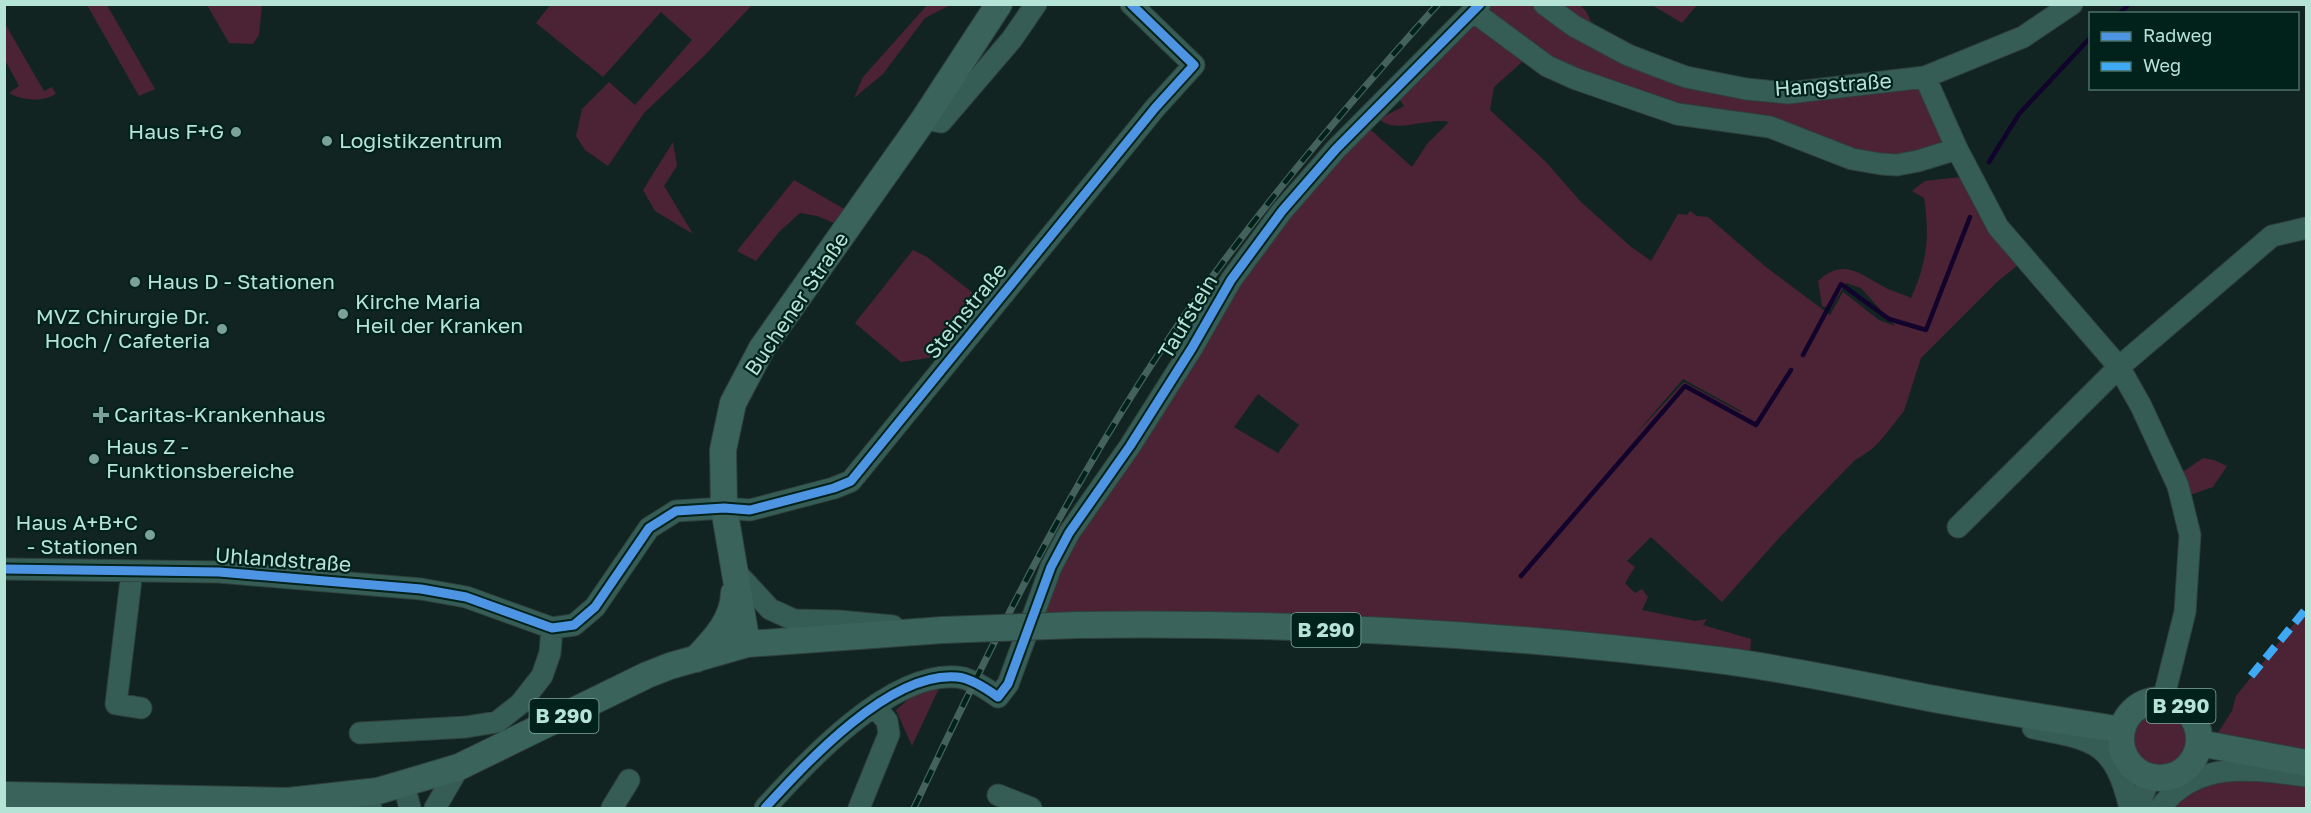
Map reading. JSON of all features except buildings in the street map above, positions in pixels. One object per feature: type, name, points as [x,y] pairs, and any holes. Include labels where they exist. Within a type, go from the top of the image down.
[{"type":"main road","name":"Buchener Straße","points":[[747,644],[724,508],[723,450],[733,403],[762,348],[924,119],[999,4]]},
{"type":"main road","points":[[696,659],[725,625],[734,605],[735,572]]},
{"type":"main road","name":"B 290","points":[[4,795],[288,801],[378,791],[406,797],[459,767],[647,675],[747,644],[933,631],[1077,625],[1169,624],[1288,628],[1533,641],[1728,662],[2122,730]]},
{"type":"main road","name":"B 290","points":[[2163,700],[2186,709],[2196,724],[2199,743],[2196,754],[2182,771],[2161,778],[2150,777],[2134,768],[2124,754],[2121,742],[2122,730],[2126,720],[2142,704],[2163,700]]},
{"type":"main road","name":"B 290","points":[[2199,743],[2307,763]]},
{"type":"street","points":[[924,119],[941,122],[1012,39],[1036,4]]},
{"type":"street","name":"Steinstraße","points":[[724,508],[750,510],[842,486],[850,481],[1155,108],[1194,65],[1131,4]]},
{"type":"street","name":"Hangstraße","points":[[1544,4],[1574,26],[1628,55],[1686,77],[1737,87],[1788,93],[1925,77],[2023,37],[2072,4]]},
{"type":"street","points":[[1477,8],[1547,66],[1576,79],[1677,114],[1770,127],[1852,159],[1881,164],[1897,165],[1918,161],[1957,149]]},
{"type":"street","name":"Taufstein","points":[[875,707],[894,692],[938,676],[960,676],[998,697],[1008,684],[1051,567],[1069,533],[1130,446],[1192,348],[1231,280],[1282,211],[1336,149],[1477,8]]},
{"type":"street","points":[[1925,77],[1957,149],[1998,227],[2119,367],[2178,486],[2190,535],[2185,612],[2163,700]]},
{"type":"street","points":[[1958,527],[2119,367],[2272,236],[2307,228]]},
{"type":"street","points":[[360,732],[466,727],[497,722],[520,704],[542,676],[550,653],[552,628],[574,625],[595,607],[649,528],[676,511],[724,508]]},
{"type":"street","name":"Uhlandstraße","points":[[4,569],[219,572],[421,589],[466,597],[552,628]]},
{"type":"street","points":[[132,571],[116,704],[141,708]]},
{"type":"street","points":[[735,572],[770,609],[794,620],[885,624],[933,631]]},
{"type":"street","points":[[1969,705],[1986,718],[2091,741],[2104,751],[2117,770],[2130,808]]},
{"type":"street","points":[[765,808],[812,757],[875,707],[887,721],[889,734],[859,808]]},
{"type":"street","points":[[435,808],[459,767]]},
{"type":"street","points":[[2160,808],[2170,795],[2193,781],[2221,770],[2251,770],[2307,776]]},
{"type":"street","points":[[2138,808],[2150,777]]},
{"type":"street","points":[[612,808],[629,780]]},
{"type":"street","points":[[338,795],[371,808]]},
{"type":"street","points":[[998,795],[1031,808]]},
{"type":"shaded area","points":[[551,4],[752,5],[704,56],[644,113],[608,166],[585,150],[576,136],[582,109],[609,82],[635,105],[692,40],[661,12],[603,77],[536,23]]},
{"type":"shaded area","points":[[928,4],[950,5],[925,18],[883,74],[854,98],[863,77]]},
{"type":"shaded area","points":[[87,5],[107,5],[155,89],[139,96]]},
{"type":"shaded area","points":[[207,5],[262,5],[259,35],[253,44],[229,43]]},
{"type":"shaded area","points":[[1480,5],[1580,5],[1586,11],[1600,40],[1746,89],[1925,77],[1957,149],[1897,165],[1722,121],[1530,55],[1494,87],[1490,110],[1546,162],[1580,201],[1630,246],[1651,261],[1678,214],[1687,215],[1690,211],[1697,216],[1708,217],[1766,267],[1830,315],[1843,292],[1879,320],[1895,326],[1861,288],[1846,283],[1830,309],[1822,306],[1818,281],[1837,270],[1845,269],[1862,274],[1888,289],[1911,298],[1921,273],[1927,237],[1924,198],[1912,191],[1925,181],[1961,177],[2018,265],[1997,282],[1921,358],[1904,411],[1881,440],[1854,461],[1779,538],[1722,602],[1651,537],[1627,561],[1635,567],[1625,583],[1635,593],[1642,589],[1648,597],[1642,610],[1695,621],[1707,619],[1703,625],[1751,639],[1750,654],[1034,616],[1051,567],[1192,348],[1362,122],[1412,167],[1427,144],[1449,122],[1403,126],[1386,124],[1379,119],[1404,106],[1393,90]],"holes":[[[1683,379],[1743,412],[1684,382],[1633,437]],[[1258,394],[1299,425],[1278,453],[1234,427]]]},
{"type":"shaded area","points":[[1652,5],[1697,5],[1682,23]]},
{"type":"shaded area","points":[[4,22],[44,91],[52,87],[56,94],[33,100],[9,93],[19,86],[5,60]]},
{"type":"shaded area","points":[[673,142],[677,166],[664,186],[693,234],[655,211],[643,190]]},
{"type":"shaded area","points":[[794,180],[846,210],[836,224],[817,216],[800,213],[779,232],[756,261],[737,251]]},
{"type":"shaded area","points":[[913,250],[927,257],[978,297],[929,358],[901,362],[855,323]]},
{"type":"shaded area","points":[[2203,458],[2227,466],[2213,487],[2181,498],[2174,478]]},
{"type":"shaded area","points":[[2306,609],[2306,763],[2210,745],[2232,711],[2236,696]]},
{"type":"shaded area","points":[[940,686],[912,746],[896,710],[912,696]]},
{"type":"shaded area","points":[[2160,700],[2175,703],[2192,717],[2199,739],[2196,754],[2182,771],[2160,778],[2145,775],[2128,761],[2121,739],[2124,724],[2138,707]]},
{"type":"shaded area","points":[[2306,776],[2306,808],[2160,808],[2193,781]]},
{"type":"waterway","points":[[2121,12],[2129,4]]},
{"type":"waterway","points":[[1989,162],[2019,114],[2089,39]]},
{"type":"waterway","points":[[1803,355],[1841,284],[1889,319],[1926,330],[1970,217]]},
{"type":"waterway","points":[[1521,576],[1685,386],[1756,425],[1791,370]]},
{"type":"railway","points":[[914,808],[1015,601],[1051,533],[1129,400],[1171,336],[1241,238],[1351,103],[1438,4]]},
{"type":"marked path","points":[[2251,676],[2306,609]]},
{"type":"cycle path","points":[[4,569],[219,572],[421,589],[466,597],[552,628],[574,625],[595,607],[649,528],[676,511],[724,508],[750,510],[834,488],[851,481],[1155,108],[1194,65],[1131,4]]},
{"type":"cycle path","points":[[765,808],[803,767],[852,723],[905,688],[931,679],[957,677],[984,687],[998,697],[1008,684],[1051,567],[1069,533],[1130,446],[1192,348],[1231,280],[1282,211],[1336,149],[1480,4]]},
{"type":"place","name":"Haus F+G","points":[[236,132]]},
{"type":"place","name":"Logistikzentrum","points":[[327,141]]},
{"type":"place","name":"Haus D - Stationen","points":[[135,282]]},
{"type":"place","name":"Kirche Maria Heil der Kranken","points":[[343,314]]},
{"type":"place","name":"MVZ Chirurgie Dr. Hoch / Cafeteria","points":[[222,329]]},
{"type":"place","name":"Caritas-Krankenhaus","points":[[101,415]]},
{"type":"place","name":"Haus Z - Funktionsbereiche","points":[[94,459]]},
{"type":"place","name":"Haus A+B+C - Stationen","points":[[150,535]]}]
